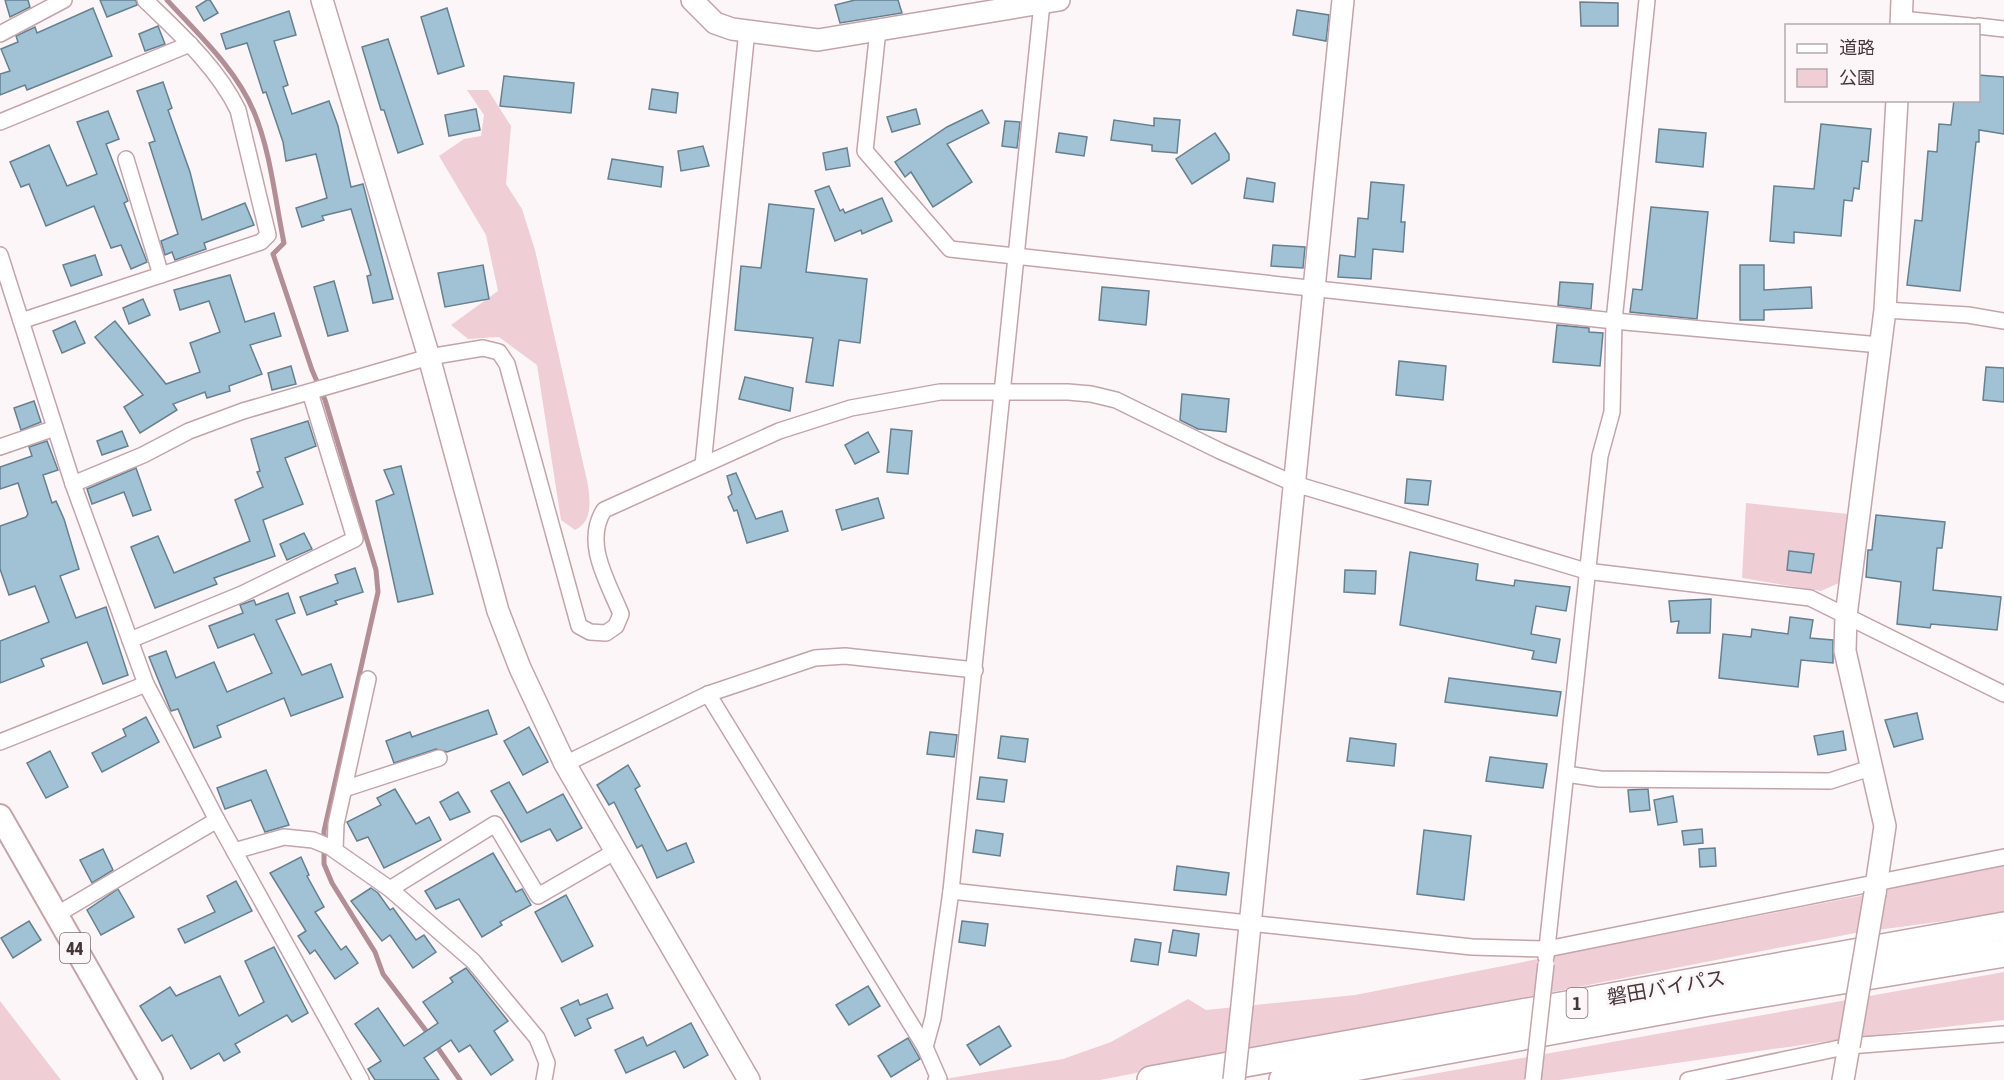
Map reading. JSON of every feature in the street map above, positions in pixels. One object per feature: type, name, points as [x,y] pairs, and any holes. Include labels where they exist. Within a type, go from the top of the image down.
[{"type":"highway","name":"磐田バイパス","points":[[1151,1080],[2004,926]]},
{"type":"highway","name":"磐田バイパス","points":[[1283,1080],[1709,1002],[2004,953]]},
{"type":"main road","name":"44","points":[[0,816],[151,1080]]},
{"type":"street","points":[[0,34],[64,0]]},
{"type":"street","points":[[21,321],[261,242],[268,235],[238,110],[230,94],[190,44],[145,0]]},
{"type":"street","points":[[322,0],[429,357],[498,611],[520,668],[565,764],[749,1080]]},
{"type":"street","points":[[692,0],[715,22],[732,29],[818,40],[1050,2],[1015,256],[1004,393],[951,891],[933,1018],[925,1047]]},
{"type":"street","points":[[1234,1080],[1343,0]]},
{"type":"street","points":[[1533,1080],[1586,572],[1600,456],[1612,412],[1614,321],[1647,0]]},
{"type":"street","points":[[1901,15],[1958,24]]},
{"type":"street","points":[[1980,26],[2004,29]]},
{"type":"street","points":[[703,465],[747,30]]},
{"type":"street","points":[[878,30],[866,151],[950,249],[1614,321],[1880,345]]},
{"type":"street","points":[[0,122],[190,44]]},
{"type":"street","points":[[1843,1080],[1886,826],[1845,651],[1846,616],[1885,310],[1897,102]]},
{"type":"street","points":[[126,159],[161,275]]},
{"type":"street","points":[[0,256],[73,484],[146,684],[217,819],[361,1080]]},
{"type":"street","points":[[1885,310],[1968,315],[2004,321]]},
{"type":"street","points":[[73,484],[143,455],[189,430],[310,392],[429,357],[483,348],[499,352],[507,363],[579,626],[590,632],[606,633],[616,626],[621,614],[596,550],[596,524],[604,510],[779,431],[851,408],[940,392],[1068,392],[1116,400],[1220,451],[1295,484],[1586,572],[1810,598],[2004,694]]},
{"type":"street","points":[[130,640],[242,594],[355,539],[310,392]]},
{"type":"street","points":[[0,447],[55,428]]},
{"type":"street","points":[[565,764],[708,694],[815,658],[845,656],[975,670]]},
{"type":"street","points":[[332,848],[368,679]]},
{"type":"street","points":[[0,742],[146,684]]},
{"type":"street","points":[[708,694],[925,1047],[939,1079],[936,1080]]},
{"type":"street","points":[[344,789],[440,758]]},
{"type":"street","points":[[1566,774],[1600,779],[1830,781],[1873,767]]},
{"type":"street","points":[[56,915],[217,819]]},
{"type":"street","points":[[390,889],[495,824],[538,896],[616,851]]},
{"type":"street","points":[[234,850],[284,837],[313,840],[332,848],[390,889],[473,961],[537,1038],[547,1063],[544,1080]]},
{"type":"street","points":[[951,891],[1546,956],[1877,888],[2004,857]]},
{"type":"street","points":[[1688,1080],[1849,1046],[2004,1034]]},
{"type":"green space","points":[[467,90],[488,90],[511,126],[506,184],[522,209],[535,250],[588,485],[590,504],[588,516],[585,522],[575,530],[561,520],[537,365],[499,337],[468,339],[451,325],[498,291],[486,235],[439,156],[464,139],[481,136],[484,115]]},
{"type":"green space","points":[[1746,503],[1848,514],[1839,583],[1821,591],[1742,578]]},
{"type":"green space","points":[[2004,859],[2004,913],[1855,933],[1100,1080],[939,1080],[1063,1059],[1111,1042],[1188,999],[1206,1010],[1355,995],[1860,896]]},
{"type":"green space","points":[[2004,972],[2004,1020],[1836,1040],[1559,1080],[1399,1080]]},
{"type":"green space","points":[[0,1001],[61,1080],[0,1080]]},
{"type":"building","points":[[5,0],[28,0],[30,7],[10,17]]},
{"type":"building","points":[[100,0],[136,0],[137,5],[107,17]]},
{"type":"building","points":[[210,0],[218,13],[204,21],[196,7]]},
{"type":"building","points":[[855,0],[898,0],[902,13],[840,23],[835,5]]},
{"type":"building","points":[[1580,2],[1618,3],[1618,26],[1581,26]]},
{"type":"building","points":[[93,8],[112,56],[27,90],[25,85],[0,95],[0,74],[10,71],[1,49],[18,42],[16,36],[35,27],[37,33]]},
{"type":"building","points":[[447,8],[464,66],[438,74],[421,17]]},
{"type":"building","points":[[1297,10],[1329,15],[1326,41],[1293,35]]},
{"type":"building","points":[[289,11],[296,35],[274,41],[288,85],[283,87],[292,114],[329,101],[338,126],[351,187],[363,184],[393,299],[373,303],[367,276],[371,275],[351,209],[322,216],[324,220],[302,227],[296,208],[327,198],[316,154],[286,161],[283,142],[266,92],[263,93],[247,43],[226,49],[221,34]]},
{"type":"building","points":[[158,26],[165,44],[145,51],[139,34]]},
{"type":"building","points":[[388,39],[423,144],[398,153],[384,110],[381,110],[362,47]]},
{"type":"building","points":[[1980,75],[2004,77],[2004,134],[1979,130],[1979,142],[1976,142],[1960,291],[1907,285],[1915,220],[1922,221],[1928,151],[1937,152],[1939,124],[1951,125],[1954,102],[1980,102]]},
{"type":"building","points":[[504,76],[574,83],[571,113],[500,106]]},
{"type":"building","points":[[163,82],[172,108],[168,110],[190,172],[202,220],[245,203],[254,225],[204,243],[206,249],[175,260],[172,252],[165,255],[161,241],[178,234],[149,143],[155,141],[137,91]]},
{"type":"building","points":[[652,89],[678,93],[676,113],[649,109]]},
{"type":"building","points":[[476,109],[480,130],[449,136],[445,115]]},
{"type":"building","points":[[916,109],[920,124],[892,132],[887,117]]},
{"type":"building","points":[[982,110],[989,123],[947,144],[972,182],[933,207],[911,172],[905,177],[895,162],[947,127]]},
{"type":"building","points":[[108,111],[119,139],[106,144],[128,201],[124,203],[147,262],[131,269],[121,245],[111,248],[94,206],[46,226],[29,184],[21,187],[10,162],[49,145],[67,186],[97,174],[77,122]]},
{"type":"building","points":[[1154,118],[1180,120],[1177,153],[1152,151],[1152,145],[1111,140],[1114,120],[1154,126]]},
{"type":"building","points":[[1005,121],[1020,122],[1017,148],[1002,146]]},
{"type":"building","points":[[1821,124],[1871,129],[1868,162],[1862,161],[1859,189],[1854,188],[1852,201],[1844,200],[1841,236],[1794,232],[1794,243],[1770,241],[1774,186],[1814,189]]},
{"type":"building","points":[[1659,129],[1706,133],[1703,167],[1656,162]]},
{"type":"building","points":[[1059,133],[1087,137],[1084,156],[1056,152]]},
{"type":"building","points":[[1215,133],[1229,154],[1229,160],[1192,184],[1176,159]]},
{"type":"building","points":[[703,146],[709,166],[681,171],[678,151]]},
{"type":"building","points":[[847,148],[850,166],[826,170],[823,153]]},
{"type":"building","points":[[612,159],[663,167],[661,187],[608,179]]},
{"type":"building","points":[[1247,178],[1275,183],[1273,202],[1244,198]]},
{"type":"building","points":[[1371,182],[1404,185],[1401,222],[1405,222],[1403,252],[1373,249],[1371,279],[1338,277],[1340,255],[1355,257],[1358,218],[1368,219]]},
{"type":"building","points":[[829,186],[840,211],[843,209],[845,213],[882,198],[892,221],[862,234],[861,230],[835,241],[815,191]]},
{"type":"building","points":[[769,204],[814,209],[806,272],[867,279],[860,343],[839,340],[833,386],[806,382],[813,338],[735,330],[741,266],[761,268]]},
{"type":"building","points":[[1651,207],[1708,212],[1697,319],[1630,312],[1633,289],[1642,290]]},
{"type":"building","points":[[1273,245],[1305,247],[1303,268],[1271,266]]},
{"type":"building","points":[[95,255],[102,275],[71,286],[63,265]]},
{"type":"building","points":[[483,265],[489,299],[445,307],[438,273]]},
{"type":"building","points":[[1740,265],[1764,265],[1764,290],[1811,287],[1812,308],[1764,310],[1764,320],[1740,320]]},
{"type":"building","points":[[230,275],[245,322],[274,313],[281,336],[250,345],[262,374],[229,386],[230,391],[207,398],[205,392],[173,404],[177,410],[140,433],[124,407],[143,395],[95,337],[115,321],[166,384],[200,372],[190,343],[220,332],[209,301],[180,310],[174,290]]},
{"type":"building","points":[[334,281],[348,331],[328,336],[314,287]]},
{"type":"building","points":[[1560,282],[1593,284],[1591,309],[1558,305]]},
{"type":"building","points":[[1102,287],[1149,291],[1146,325],[1099,320]]},
{"type":"building","points":[[143,299],[150,315],[129,324],[123,308]]},
{"type":"building","points":[[75,321],[85,343],[62,353],[53,331]]},
{"type":"building","points":[[1557,325],[1589,328],[1589,332],[1603,333],[1600,366],[1553,362]]},
{"type":"building","points":[[1399,361],[1446,366],[1443,400],[1396,395]]},
{"type":"building","points":[[291,366],[296,384],[272,390],[268,373]]},
{"type":"building","points":[[1986,367],[2004,368],[2004,402],[1983,400]]},
{"type":"building","points":[[745,377],[793,388],[790,411],[739,399]]},
{"type":"building","points":[[1182,394],[1229,399],[1226,432],[1198,429],[1180,420]]},
{"type":"building","points":[[34,401],[41,422],[21,430],[14,408]]},
{"type":"building","points":[[308,421],[316,446],[285,458],[303,504],[263,520],[275,556],[214,578],[217,584],[155,608],[131,547],[158,536],[174,573],[250,541],[235,500],[263,487],[257,472],[260,471],[251,439]]},
{"type":"building","points":[[891,429],[912,431],[908,474],[887,472]]},
{"type":"building","points":[[122,431],[128,446],[102,455],[97,441]]},
{"type":"building","points":[[868,432],[879,452],[855,464],[845,445]]},
{"type":"building","points":[[47,441],[58,470],[43,475],[52,503],[56,501],[64,519],[79,569],[60,576],[76,618],[106,607],[128,675],[103,684],[87,642],[41,659],[44,666],[0,683],[0,641],[49,622],[35,586],[9,595],[0,569],[0,526],[26,517],[28,514],[18,483],[0,489],[0,467],[32,456],[29,447]]},
{"type":"building","points":[[401,466],[433,594],[398,602],[376,501],[394,494],[384,470]]},
{"type":"building","points":[[136,468],[151,510],[133,516],[124,492],[92,504],[87,489]]},
{"type":"building","points":[[736,473],[756,519],[782,511],[788,531],[747,543],[737,510],[734,511],[728,497],[732,494],[727,476]]},
{"type":"building","points":[[1407,479],[1431,481],[1428,505],[1405,503]]},
{"type":"building","points":[[878,498],[884,518],[842,530],[836,510]]},
{"type":"building","points":[[1876,515],[1945,522],[1942,548],[1937,548],[1933,590],[2001,597],[1997,630],[1931,624],[1930,628],[1897,624],[1901,582],[1866,577],[1868,550],[1872,550]]},
{"type":"building","points":[[304,533],[312,549],[287,560],[280,544]]},
{"type":"building","points":[[1789,551],[1814,554],[1811,573],[1787,570]]},
{"type":"building","points":[[1410,552],[1478,564],[1476,580],[1514,586],[1515,580],[1570,587],[1566,611],[1536,606],[1531,634],[1560,639],[1556,663],[1532,659],[1534,651],[1400,625]]},
{"type":"building","points":[[355,568],[363,592],[335,601],[337,604],[307,615],[300,597],[338,583],[335,575]]},
{"type":"building","points":[[1345,570],[1376,571],[1375,594],[1344,592]]},
{"type":"building","points":[[288,593],[295,613],[276,620],[302,675],[331,664],[343,697],[291,716],[284,698],[217,726],[221,737],[194,748],[178,709],[171,711],[149,657],[166,651],[176,678],[214,662],[227,692],[272,673],[254,634],[218,648],[209,626],[243,613],[240,605],[254,600],[256,605]]},
{"type":"building","points":[[1711,599],[1710,633],[1677,633],[1679,621],[1671,622],[1669,601]]},
{"type":"building","points":[[1790,617],[1813,620],[1810,638],[1833,640],[1833,663],[1801,660],[1798,687],[1719,678],[1723,634],[1751,637],[1752,629],[1788,634]]},
{"type":"building","points":[[1449,678],[1561,692],[1557,716],[1445,702]]},
{"type":"building","points":[[488,710],[497,734],[447,752],[436,749],[394,763],[386,741],[410,732],[412,737]]},
{"type":"building","points":[[1917,713],[1923,739],[1894,747],[1885,720]]},
{"type":"building","points":[[146,717],[159,742],[102,772],[92,753],[126,736],[123,729]]},
{"type":"building","points":[[529,727],[548,762],[523,775],[504,741]]},
{"type":"building","points":[[1843,731],[1846,750],[1818,755],[1814,736]]},
{"type":"building","points":[[930,732],[957,735],[954,757],[927,754]]},
{"type":"building","points":[[1001,736],[1028,739],[1025,762],[998,758]]},
{"type":"building","points":[[1350,738],[1396,744],[1394,766],[1347,761]]},
{"type":"building","points":[[50,751],[68,787],[46,798],[27,763]]},
{"type":"building","points":[[1490,757],[1547,764],[1543,788],[1486,781]]},
{"type":"building","points":[[628,765],[640,786],[635,789],[667,851],[686,843],[694,862],[657,878],[642,845],[637,848],[614,802],[609,805],[597,785]]},
{"type":"building","points":[[266,770],[289,825],[265,832],[251,800],[225,809],[217,788]]},
{"type":"building","points":[[980,777],[1007,780],[1004,802],[977,799]]},
{"type":"building","points":[[509,782],[527,813],[563,794],[582,828],[557,841],[550,829],[521,842],[491,791]]},
{"type":"building","points":[[395,789],[416,824],[429,817],[441,840],[384,868],[368,837],[357,841],[347,822],[381,805],[377,798]]},
{"type":"building","points":[[1648,789],[1650,810],[1630,812],[1628,790]]},
{"type":"building","points":[[458,792],[470,812],[450,820],[440,802]]},
{"type":"building","points":[[1673,796],[1677,822],[1658,825],[1654,800]]},
{"type":"building","points":[[1702,829],[1703,843],[1684,845],[1682,831]]},
{"type":"building","points":[[976,830],[1003,834],[1000,856],[973,852]]},
{"type":"building","points":[[1424,830],[1471,836],[1464,900],[1417,894]]},
{"type":"building","points":[[1715,848],[1716,866],[1700,867],[1699,849]]},
{"type":"building","points":[[103,849],[113,870],[92,883],[80,860]]},
{"type":"building","points":[[493,853],[516,892],[522,889],[531,905],[500,922],[502,925],[482,937],[459,899],[436,909],[425,891]]},
{"type":"building","points":[[301,857],[309,875],[307,876],[324,907],[315,912],[341,950],[346,946],[358,963],[335,979],[315,950],[310,954],[298,936],[306,931],[270,873]]},
{"type":"building","points":[[1177,866],[1229,873],[1226,895],[1174,890]]},
{"type":"building","points":[[236,881],[252,911],[185,943],[178,929],[215,912],[207,896]]},
{"type":"building","points":[[371,888],[378,893],[390,910],[393,908],[416,940],[424,935],[436,952],[413,968],[390,935],[382,941],[351,901]]},
{"type":"building","points":[[118,889],[134,917],[101,935],[87,910]]},
{"type":"building","points":[[566,895],[593,946],[562,962],[535,912]]},
{"type":"building","points":[[29,921],[41,940],[13,958],[1,938]]},
{"type":"building","points":[[962,921],[988,924],[985,946],[959,942]]},
{"type":"building","points":[[1173,930],[1199,934],[1196,956],[1169,952]]},
{"type":"building","points":[[1135,939],[1161,943],[1158,965],[1131,961]]},
{"type":"building","points":[[274,947],[308,1013],[292,1022],[287,1015],[235,1044],[240,1052],[224,1061],[219,1053],[191,1069],[172,1035],[162,1041],[140,1006],[170,987],[176,996],[220,976],[239,1016],[264,1002],[245,961]]},
{"type":"building","points":[[466,968],[508,1021],[494,1031],[513,1060],[491,1075],[470,1045],[459,1052],[451,1040],[424,1058],[439,1080],[375,1080],[368,1069],[381,1061],[355,1024],[378,1008],[404,1046],[438,1023],[423,1002],[453,982],[450,978]]},
{"type":"building","points":[[868,986],[880,1006],[849,1025],[836,1005]]},
{"type":"building","points":[[607,994],[613,1008],[587,1019],[591,1028],[575,1036],[561,1008],[578,1000],[580,1005]]},
{"type":"building","points":[[691,1023],[708,1055],[684,1068],[675,1051],[626,1073],[615,1050],[643,1037],[647,1046]]},
{"type":"building","points":[[999,1026],[1011,1046],[980,1065],[967,1045]]},
{"type":"building","points":[[908,1038],[920,1059],[891,1077],[878,1056]]},
{"type":"waterway","points":[[167,0],[227,67],[246,96],[260,128],[269,160],[284,243],[273,254],[312,370],[325,400],[376,570],[378,592],[324,831],[324,864],[332,883],[375,952],[383,974],[430,1036]]},
{"type":"waterway","points":[[435,1044],[460,1080]]}]
